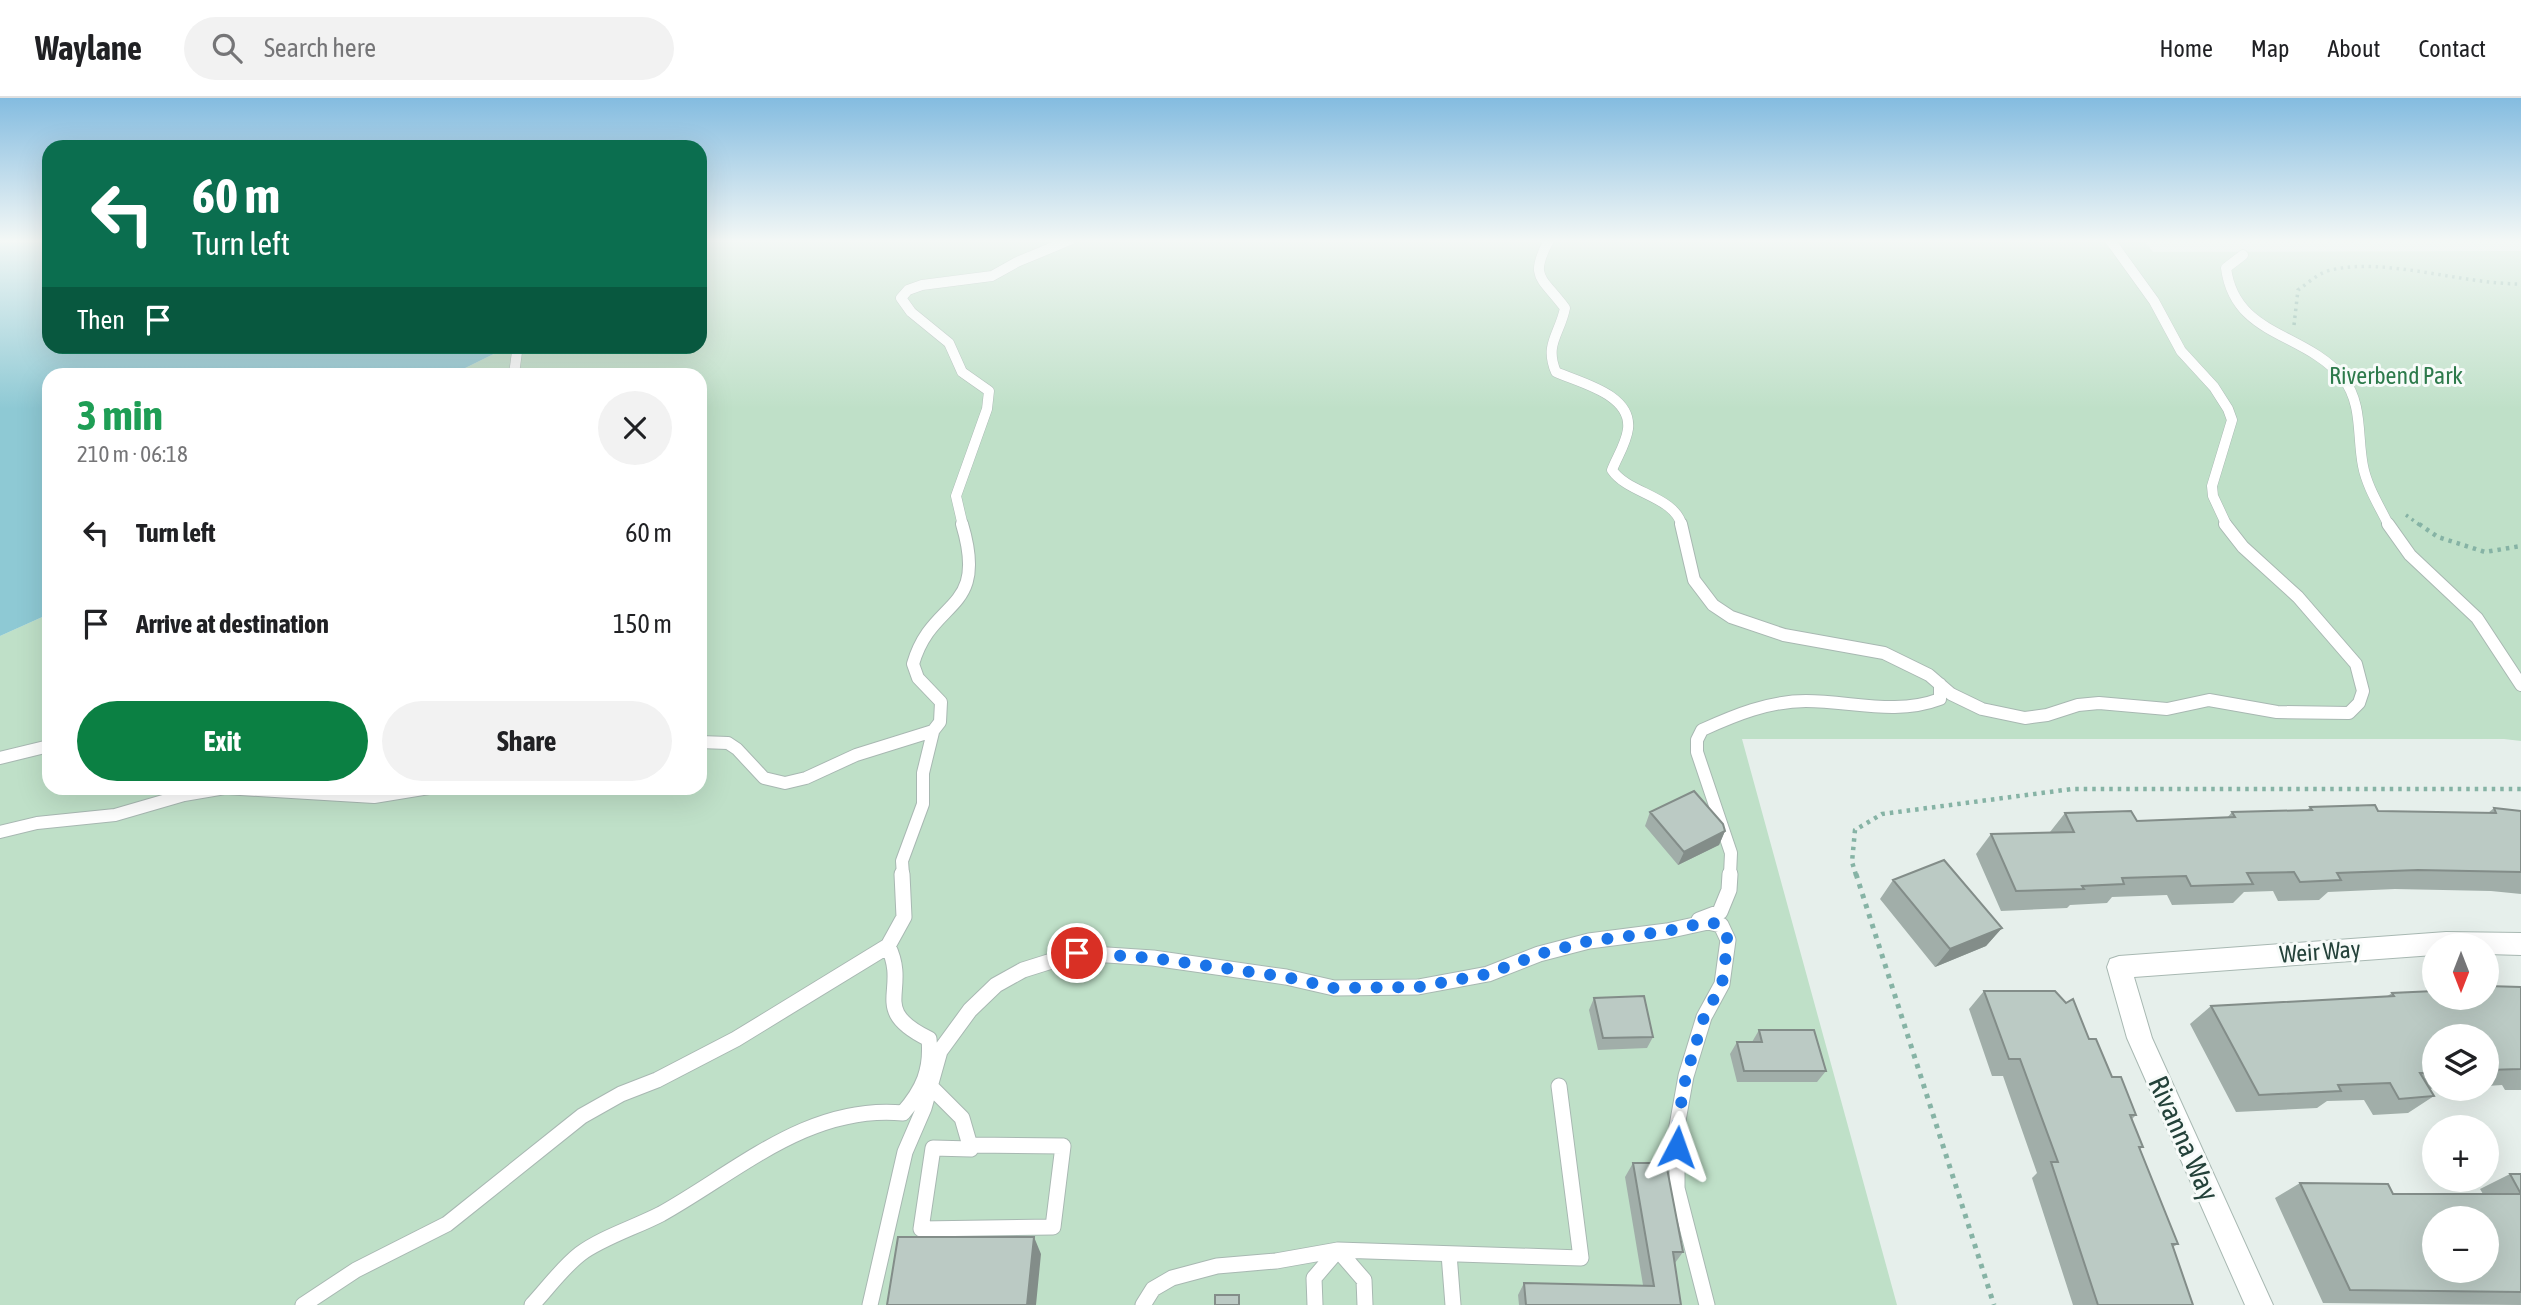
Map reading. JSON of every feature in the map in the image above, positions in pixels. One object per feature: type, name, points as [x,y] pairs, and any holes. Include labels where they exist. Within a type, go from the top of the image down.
[{"type":"street","name":"Weir Way","points":[[2119,967],[2446,943],[2521,944]]},
{"type":"street","name":"Rivanna Way","points":[[2119,967],[2140,1038],[2259,1305]]},
{"type":"lane","points":[[303,1305],[356,1269],[447,1224],[582,1116],[621,1094],[657,1080],[736,1040],[888,946],[904,918],[902,861],[923,804],[923,773],[933,732],[942,720],[941,702],[915,674],[912,662],[916,650],[961,596],[969,580],[967,540],[957,510],[956,496],[989,397],[989,391],[960,370],[954,350],[947,341],[922,323],[904,305],[902,296]]},
{"type":"lane","points":[[1556,296],[1565,308],[1564,318],[1550,344],[1551,363],[1556,372],[1616,401],[1624,411],[1628,423],[1625,438],[1612,470],[1627,486],[1668,506],[1680,519],[1694,580],[1702,593],[1731,617],[1784,635],[1884,653],[1905,661],[1951,694],[1983,709],[2025,718],[2048,715],[2078,705],[2099,703],[2166,709],[2209,700],[2277,712],[2349,713],[2357,708],[2362,700],[2361,676],[2347,653],[2298,597],[2243,547],[2223,521],[2212,486],[2232,420],[2214,387],[2181,351],[2151,296]]},
{"type":"lane","points":[[2234,296],[2248,316],[2307,350],[2344,380],[2356,403],[2366,479],[2403,547],[2461,600],[2498,645],[2521,685]]},
{"type":"lane","points":[[931,1058],[944,1033],[1003,976],[1067,951],[1092,949],[1157,955],[1353,983],[1416,984],[1486,969],[1583,938],[1701,919],[1720,912],[1729,890],[1731,853],[1697,752],[1697,740],[1702,730],[1755,709],[1804,700],[1876,709],[1931,703],[1940,699],[1940,684]]},
{"type":"lane","points":[[707,741],[731,744],[741,750],[757,773],[766,780],[789,782],[855,755],[933,732]]},
{"type":"lane","points":[[0,758],[42,748]]},
{"type":"lane","points":[[0,832],[37,823],[115,815],[184,795]]},
{"type":"lane","points":[[341,795],[386,795]]},
{"type":"lane","points":[[903,1113],[927,1083],[940,1051],[970,1010],[996,985],[1023,970],[1077,953],[1153,958],[1286,977],[1334,988],[1418,987],[1488,974],[1539,954],[1589,941],[1667,931],[1708,922],[1721,925],[1728,940],[1722,984],[1704,1017],[1686,1076],[1677,1126],[1677,1188],[1707,1305]]},
{"type":"lane","points":[[870,1305],[905,1152],[915,1129],[931,1058],[929,1039],[914,1033],[897,1021],[892,1005],[896,957],[888,946]]},
{"type":"lane","points":[[927,1083],[963,1117],[970,1133],[971,1149],[933,1148],[920,1229],[1054,1227],[1063,1146],[971,1145]]},
{"type":"lane","points":[[1143,1305],[1153,1289],[1172,1278],[1217,1266],[1276,1262],[1338,1250],[1581,1258],[1559,1086]]},
{"type":"lane","points":[[532,1305],[580,1254],[662,1213],[775,1143],[808,1127],[882,1111],[903,1113],[915,1129]]},
{"type":"lane","points":[[1315,1305],[1314,1278],[1338,1250]]},
{"type":"lane","points":[[1338,1250],[1364,1280],[1365,1305]]},
{"type":"lane","points":[[1449,1254],[1453,1305]]},
{"type":"path","points":[[2297,296],[2294,331],[2307,350]]},
{"type":"path","points":[[2405,514],[2438,537],[2485,552],[2521,547]]},
{"type":"path","points":[[1994,1305],[1852,862],[1855,830],[1882,814],[2072,789],[2521,789]]},
{"type":"green space","name":"Riverbend Park","points":[[707,296],[2521,296],[2521,741],[1742,739],[1897,1305],[0,1305],[0,636],[42,617],[42,795],[707,795],[707,368],[465,368],[494,354],[707,354]]},
{"type":"water","points":[[0,296],[42,296],[42,354],[494,354],[465,368],[42,368],[42,617],[0,636]]},
{"type":"building","points":[[1694,791],[1723,824],[1725,831],[1684,852],[1650,812]]},
{"type":"building","points":[[2375,805],[2378,811],[2496,813],[2494,808],[2521,811],[2521,872],[2418,870],[2337,873],[2341,880],[2300,882],[2294,872],[2247,873],[2253,884],[2191,886],[2186,876],[2122,878],[2124,884],[2082,886],[2084,889],[2016,891],[1991,834],[2074,832],[2065,813],[2131,811],[2137,821],[2235,817],[2232,812]]},
{"type":"building","points":[[1944,860],[2002,928],[1950,949],[1893,880]]},
{"type":"building","points":[[2499,986],[2521,987],[2521,1069],[2499,1070],[2499,1024],[2422,1024],[2422,1097],[2399,1099],[2390,1083],[2338,1085],[2341,1091],[2259,1095],[2211,1006],[2394,996],[2392,993],[2422,992],[2422,1010],[2499,1010]]},
{"type":"building","points":[[1984,991],[2055,991],[2066,1003],[2073,999],[2089,1039],[2096,1039],[2112,1077],[2121,1077],[2136,1115],[2130,1115],[2143,1147],[2139,1147],[2178,1244],[2172,1244],[2193,1305],[2098,1305],[2051,1162],[2058,1162],[2020,1059],[2009,1059]]},
{"type":"building","points":[[1644,996],[1653,1037],[1603,1038],[1594,998]]},
{"type":"building","points":[[1759,1030],[1814,1030],[1826,1071],[1744,1071],[1737,1042],[1762,1042]]},
{"type":"building","points":[[1633,1163],[1666,1163],[1683,1252],[1673,1252],[1681,1305],[1526,1305],[1524,1283],[1654,1286]]},
{"type":"building","points":[[2510,1174],[2521,1174],[2521,1194]]},
{"type":"building","points":[[2300,1183],[2388,1184],[2393,1194],[2521,1194],[2521,1292],[2350,1290]]},
{"type":"building","points":[[898,1237],[1034,1237],[1027,1305],[887,1305]]},
{"type":"building","points":[[1215,1295],[1239,1295],[1239,1305],[1215,1305]]},
{"type":"route","points":[[1077,953],[1153,958],[1286,977],[1334,988],[1418,987],[1488,974],[1539,954],[1589,941],[1667,931],[1708,922],[1721,925],[1728,940],[1722,984],[1704,1017],[1686,1076],[1677,1126],[1677,1147]]}]
